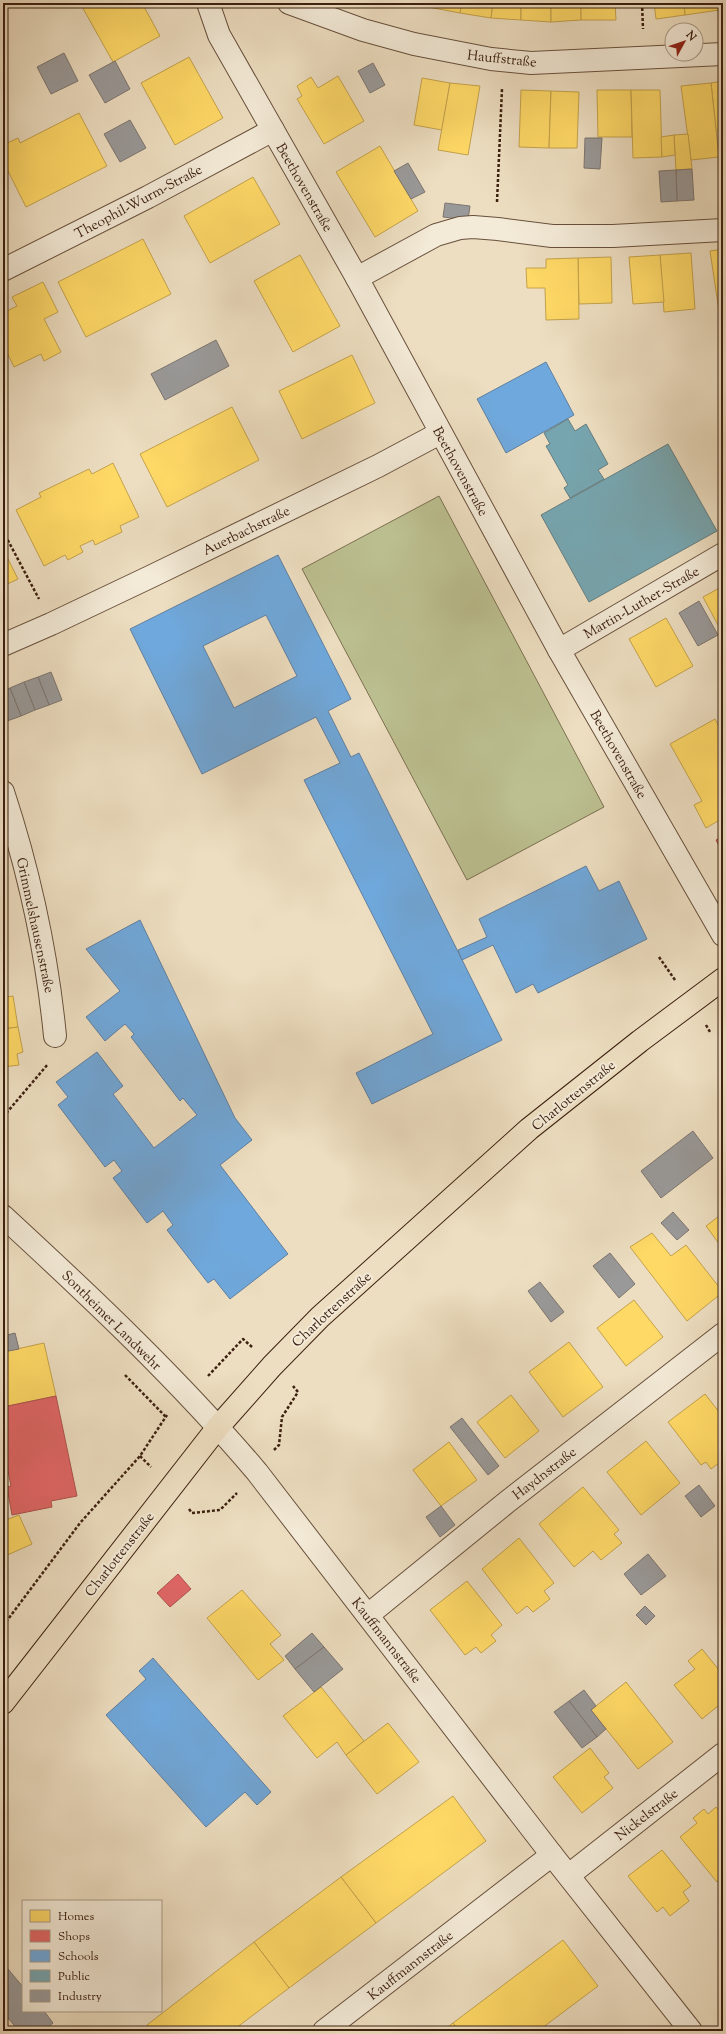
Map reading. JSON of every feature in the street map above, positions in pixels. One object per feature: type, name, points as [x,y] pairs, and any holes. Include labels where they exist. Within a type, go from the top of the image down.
[{"type":"main road","name":"Charlottenstraße","points":[[3,1703],[218,1427],[272,1366],[320,1317],[529,1129],[669,1018],[723,979]]},
{"type":"street","name":"Beethovenstraße","points":[[208,3],[219,35],[357,278],[559,650],[723,935]]},
{"type":"street","name":"Hauffstraße","points":[[288,3],[363,30],[414,44],[491,59],[530,62],[566,62],[723,54]]},
{"type":"street","name":"Theophil-Wurm-Straße","points":[[3,270],[148,197],[272,130]]},
{"type":"street","points":[[357,278],[447,231],[473,227],[494,228],[552,236],[590,236],[723,230]]},
{"type":"street","name":"Auerbachstraße","points":[[3,645],[51,624],[378,466],[440,433]]},
{"type":"street","name":"Martin-Luther-Straße","points":[[559,650],[723,554]]},
{"type":"street","name":"Grimmelshausenstraße","points":[[3,792],[13,823],[40,935],[50,987],[55,1036]]},
{"type":"street","name":"Sontheimer Landwehr","points":[[3,1216],[66,1274],[218,1427]]},
{"type":"street","name":"Haydnstraße","points":[[368,1615],[484,1520],[723,1334]]},
{"type":"street","name":"Kauffmannstraße","points":[[218,1427],[257,1472],[552,1855],[691,2031]]},
{"type":"street","name":"Nickelstraße","points":[[569,1875],[723,1754]]},
{"type":"street","name":"Kauffmannstraße","points":[[324,2031],[552,1855]]},
{"type":"path","points":[[494,228],[498,199],[502,82],[505,60]]},
{"type":"path","points":[[3,530],[51,624]]},
{"type":"path","points":[[3,1117],[51,1060],[55,1036]]},
{"type":"path","points":[[3,1626],[80,1523],[140,1456],[165,1417],[186,1394],[204,1379],[243,1339]]},
{"type":"green space","points":[[439,496],[604,807],[467,880],[302,569]]},
{"type":"building: Homes","points":[[80,3],[142,3],[160,36],[113,62]]},
{"type":"building: Homes","points":[[428,3],[462,3],[460,13],[428,7]]},
{"type":"building: Homes","points":[[462,3],[493,3],[491,18],[460,13]]},
{"type":"building: Homes","points":[[493,3],[521,3],[521,20],[491,18]]},
{"type":"building: Homes","points":[[521,3],[551,3],[551,22],[521,20]]},
{"type":"building: Homes","points":[[551,3],[581,3],[581,20],[551,22]]},
{"type":"building: Homes","points":[[581,3],[615,3],[616,20],[581,20]]},
{"type":"building: Homes","points":[[654,3],[684,3],[685,15],[656,19]]},
{"type":"building: Homes","points":[[684,3],[718,3],[719,10],[685,15]]},
{"type":"building: Homes","points":[[189,57],[223,118],[175,145],[141,83]]},
{"type":"building: Homes","points":[[338,76],[364,121],[324,144],[297,99],[302,96],[297,86],[311,77],[318,88]]},
{"type":"building: Homes","points":[[422,78],[450,83],[442,130],[414,125]]},
{"type":"building: Homes","points":[[723,81],[723,130],[716,131],[711,83]]},
{"type":"building: Homes","points":[[450,83],[480,86],[468,155],[438,150]]},
{"type":"building: Homes","points":[[711,83],[719,157],[691,160],[681,86]]},
{"type":"building: Homes","points":[[521,90],[551,91],[549,148],[519,147]]},
{"type":"building: Homes","points":[[597,90],[631,90],[632,137],[598,137]]},
{"type":"building: Homes","points":[[631,90],[660,90],[662,157],[633,158]]},
{"type":"building: Homes","points":[[551,91],[579,92],[577,148],[549,148]]},
{"type":"building: Homes","points":[[79,113],[107,166],[26,207],[3,161],[3,145],[18,138],[20,143]]},
{"type":"building: Homes","points":[[688,134],[692,169],[676,170],[674,135]]},
{"type":"building: Homes","points":[[674,135],[675,155],[662,157],[661,137]]},
{"type":"building: Homes","points":[[380,146],[418,211],[375,237],[336,172]]},
{"type":"building: Homes","points":[[253,177],[280,224],[210,263],[184,216]]},
{"type":"building: Homes","points":[[143,239],[171,294],[86,337],[58,282]]},
{"type":"building: Homes","points":[[723,249],[723,311],[719,311],[710,251]]},
{"type":"building: Homes","points":[[691,253],[695,309],[664,312],[660,255]]},
{"type":"building: Homes","points":[[300,255],[340,326],[293,352],[254,281]]},
{"type":"building: Homes","points":[[660,255],[664,302],[633,304],[629,257]]},
{"type":"building: Homes","points":[[611,257],[612,303],[579,304],[578,258]]},
{"type":"building: Homes","points":[[578,258],[579,319],[546,320],[545,288],[527,288],[526,268],[546,268],[546,259]]},
{"type":"building: Homes","points":[[43,282],[58,312],[44,319],[61,352],[44,361],[41,354],[14,367],[3,344],[3,313],[17,306],[12,297]]},
{"type":"building: Homes","points":[[352,355],[375,403],[302,439],[279,391]]},
{"type":"building: Homes","points":[[232,407],[259,460],[167,507],[140,454]]},
{"type":"building: Homes","points":[[113,463],[139,517],[120,526],[122,532],[95,545],[93,540],[80,546],[83,552],[68,560],[65,555],[44,566],[16,510],[41,497],[39,493],[89,469],[92,474]]},
{"type":"building: Homes","points":[[3,540],[8,549],[4,551],[18,579],[3,586]]},
{"type":"building: Homes","points":[[723,586],[723,622],[718,625],[703,597]]},
{"type":"building: Homes","points":[[666,618],[693,666],[656,687],[629,639]]},
{"type":"building: Homes","points":[[715,719],[723,734],[723,818],[706,828],[694,805],[702,801],[670,744]]},
{"type":"building: Homes","points":[[3,981],[6,997],[13,996],[18,1027],[3,1029]]},
{"type":"building: Homes","points":[[18,1027],[23,1052],[17,1054],[19,1065],[3,1067],[3,1029]]},
{"type":"building: Homes","points":[[723,1213],[723,1249],[706,1226]]},
{"type":"building: Homes","points":[[652,1233],[671,1256],[686,1245],[723,1292],[687,1321],[630,1247]]},
{"type":"building: Homes","points":[[634,1300],[663,1337],[626,1366],[597,1328]]},
{"type":"building: Homes","points":[[569,1342],[603,1387],[563,1417],[529,1372]]},
{"type":"building: Homes","points":[[44,1343],[56,1396],[3,1407],[3,1352]]},
{"type":"building: Homes","points":[[705,1394],[723,1417],[723,1448],[720,1450],[723,1454],[723,1460],[711,1469],[706,1462],[701,1465],[668,1422]]},
{"type":"building: Homes","points":[[511,1395],[539,1431],[505,1458],[477,1422]]},
{"type":"building: Homes","points":[[646,1441],[680,1483],[641,1515],[607,1472]]},
{"type":"building: Homes","points":[[449,1442],[477,1480],[441,1506],[413,1470]]},
{"type":"building: Homes","points":[[583,1487],[619,1530],[614,1534],[622,1543],[601,1560],[593,1551],[574,1567],[539,1524]]},
{"type":"building: Homes","points":[[19,1515],[32,1544],[3,1557],[3,1521]]},
{"type":"building: Homes","points":[[519,1538],[554,1583],[544,1591],[550,1599],[533,1612],[527,1606],[517,1614],[482,1569]]},
{"type":"building: Homes","points":[[467,1581],[502,1625],[491,1635],[496,1641],[481,1653],[476,1647],[465,1655],[430,1610]]},
{"type":"building: Homes","points":[[242,1590],[281,1635],[270,1644],[284,1660],[258,1680],[207,1618]]},
{"type":"building: Homes","points":[[702,1649],[723,1675],[723,1702],[702,1719],[674,1685],[695,1669],[688,1661]]},
{"type":"building: Homes","points":[[626,1682],[673,1742],[638,1769],[591,1710]]},
{"type":"building: Homes","points":[[321,1687],[364,1741],[346,1755],[337,1742],[317,1758],[283,1716]]},
{"type":"building: Homes","points":[[388,1723],[419,1762],[377,1794],[346,1755]]},
{"type":"building: Homes","points":[[590,1748],[609,1773],[604,1777],[613,1788],[582,1813],[553,1777]]},
{"type":"building: Homes","points":[[453,1796],[486,1841],[376,1923],[341,1877]]},
{"type":"building: Homes","points":[[716,1807],[723,1816],[723,1877],[717,1882],[680,1837],[697,1823],[693,1818],[704,1809],[708,1814]]},
{"type":"building: Homes","points":[[662,1850],[691,1886],[683,1892],[689,1901],[670,1916],[663,1907],[657,1912],[628,1876]]},
{"type":"building: Homes","points":[[341,1877],[376,1923],[289,1988],[254,1942]]},
{"type":"building: Homes","points":[[563,1940],[598,1986],[538,2031],[459,2031],[453,2023]]},
{"type":"building: Homes","points":[[254,1942],[289,1988],[232,2031],[152,2031],[147,2025]]},
{"type":"building: Homes","points":[[453,2023],[459,2031],[442,2031]]},
{"type":"building: Shops","points":[[723,836],[723,854],[716,840]]},
{"type":"building: Shops","points":[[56,1396],[77,1496],[51,1501],[52,1507],[12,1515],[7,1487],[11,1486],[3,1445],[3,1407]]},
{"type":"building: Shops","points":[[178,1574],[191,1589],[170,1607],[157,1593]]},
{"type":"building: Schools","points":[[546,362],[574,415],[506,453],[477,399]]},
{"type":"building: Schools","points":[[278,555],[351,699],[328,711],[351,757],[359,753],[502,1040],[372,1104],[356,1073],[433,1034],[304,780],[340,763],[316,717],[202,774],[130,629]],"holes":[[[266,615],[297,676],[234,708],[203,646]]]},
{"type":"building: Schools","points":[[586,866],[599,891],[619,881],[647,939],[538,993],[533,984],[516,993],[493,945],[462,960],[458,950],[487,937],[479,919]]},
{"type":"building: Schools","points":[[140,920],[235,1118],[252,1140],[220,1165],[288,1254],[230,1299],[214,1279],[208,1283],[167,1230],[173,1225],[163,1211],[147,1223],[113,1178],[122,1171],[114,1160],[105,1167],[58,1105],[68,1097],[56,1082],[97,1052],[123,1086],[113,1094],[154,1148],[197,1115],[183,1098],[180,1101],[131,1037],[134,1034],[125,1024],[105,1041],[86,1017],[120,991],[86,949]]},
{"type":"building: Schools","points":[[153,1658],[271,1792],[257,1805],[245,1792],[206,1827],[106,1715],[146,1679],[139,1671]]},
{"type":"building: Public","points":[[568,419],[575,431],[586,424],[608,464],[598,470],[604,479],[570,498],[564,488],[568,485],[546,446],[550,444],[544,433]]},
{"type":"building: Public","points":[[668,444],[717,531],[589,602],[541,515]]},
{"type":"building: Industry","points":[[64,53],[78,81],[51,94],[37,67]]},
{"type":"building: Industry","points":[[115,61],[130,89],[105,103],[89,75]]},
{"type":"building: Industry","points":[[373,63],[385,85],[370,93],[358,71]]},
{"type":"building: Industry","points":[[130,120],[146,148],[120,162],[104,134]]},
{"type":"building: Industry","points":[[585,138],[602,138],[600,169],[584,168]]},
{"type":"building: Industry","points":[[408,163],[425,192],[411,199],[394,171]]},
{"type":"building: Industry","points":[[692,169],[694,200],[677,201],[676,170]]},
{"type":"building: Industry","points":[[676,170],[677,201],[661,202],[659,171]]},
{"type":"building: Industry","points":[[445,203],[470,206],[468,220],[443,217]]},
{"type":"building: Industry","points":[[216,340],[229,366],[165,400],[151,374]]},
{"type":"building: Industry","points":[[699,601],[718,635],[698,646],[679,613]]},
{"type":"building: Industry","points":[[51,672],[62,700],[49,705],[38,677]]},
{"type":"building: Industry","points":[[38,677],[49,705],[35,710],[24,682]]},
{"type":"building: Industry","points":[[24,682],[35,710],[21,716],[10,688]]},
{"type":"building: Industry","points":[[10,688],[21,716],[7,721],[3,711],[3,691]]},
{"type":"building: Industry","points":[[693,1131],[713,1158],[661,1198],[641,1171]]},
{"type":"building: Industry","points":[[673,1212],[689,1230],[677,1240],[661,1223]]},
{"type":"building: Industry","points":[[610,1253],[635,1284],[619,1298],[593,1266]]},
{"type":"building: Industry","points":[[540,1282],[564,1312],[551,1322],[528,1291]]},
{"type":"building: Industry","points":[[15,1333],[19,1349],[3,1352],[3,1336]]},
{"type":"building: Industry","points":[[462,1418],[499,1466],[488,1475],[450,1427]]},
{"type":"building: Industry","points":[[699,1485],[715,1506],[701,1517],[685,1496]]},
{"type":"building: Industry","points":[[441,1506],[455,1525],[440,1537],[426,1517]]},
{"type":"building: Industry","points":[[648,1554],[666,1576],[641,1595],[624,1574]]},
{"type":"building: Industry","points":[[645,1606],[655,1616],[646,1625],[636,1615]]},
{"type":"building: Industry","points":[[312,1633],[324,1647],[295,1669],[285,1656]]},
{"type":"building: Industry","points":[[324,1647],[343,1669],[314,1692],[295,1669]]},
{"type":"building: Industry","points":[[584,1690],[596,1706],[591,1710],[606,1729],[597,1737],[569,1701]]},
{"type":"building: Industry","points":[[569,1701],[597,1737],[582,1748],[554,1712]]},
{"type":"building: Industry","points":[[3,1963],[22,1986],[22,2012],[45,2012],[53,2023],[44,2031],[19,2031],[3,2012]]}]
